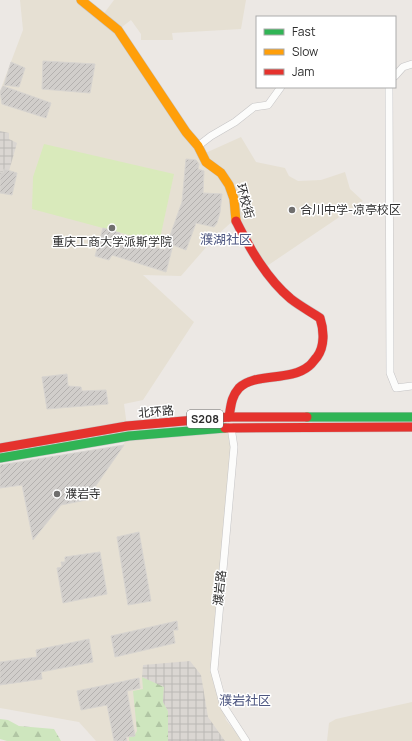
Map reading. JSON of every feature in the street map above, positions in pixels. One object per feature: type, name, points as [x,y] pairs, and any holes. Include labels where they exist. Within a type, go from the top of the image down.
[{"type":"main road","name":"环校街","points":[[81,0],[118,30],[186,132],[198,146],[200,155],[206,162],[221,173],[229,185],[234,199],[235,218],[248,246],[277,286],[292,300],[320,318],[323,326],[322,347],[315,362],[304,371],[290,376],[253,380],[240,387],[232,398],[229,408],[229,417]]},
{"type":"main road","name":"北环路","points":[[0,448],[127,426],[229,417],[412,417]]},
{"type":"main road","name":"北环路","points":[[0,458],[129,436],[231,427],[412,427]]},
{"type":"street","points":[[396,75],[403,67],[412,64]]},
{"type":"street","points":[[198,146],[211,136],[235,122],[254,107],[268,105],[280,88]]},
{"type":"street","points":[[389,88],[390,373],[396,388],[412,386]]},
{"type":"street","name":"濮岩路","points":[[231,427],[234,448],[214,670],[224,707],[246,741]]},
{"type":"shaded area","name":"重庆工商大学派斯学院","points":[[20,0],[81,0],[102,16],[114,0],[246,0],[241,29],[172,33],[173,40],[141,40],[141,34],[131,20],[118,30],[201,155],[241,137],[256,162],[285,168],[289,176],[298,181],[321,180],[345,172],[350,189],[363,201],[264,268],[235,219],[215,237],[181,276],[143,275],[194,322],[143,400],[124,404],[127,426],[0,448],[0,91],[23,30]]},
{"type":"shaded area","points":[[0,131],[9,133],[9,139],[17,143],[9,171],[4,169],[3,173],[0,172]]},
{"type":"shaded area","points":[[231,427],[234,447],[214,670],[226,720],[243,741],[96,741],[79,722],[0,708],[0,488],[22,485],[33,540],[61,505],[86,500],[129,436]]},
{"type":"shaded area","points":[[190,661],[201,675],[208,717],[225,741],[168,741],[168,711],[163,702],[164,687],[142,677],[143,665]]},
{"type":"shaded area","points":[[412,702],[412,741],[327,741],[329,723],[336,719]]},
{"type":"green space","points":[[44,144],[174,174],[159,243],[32,209],[33,177]]},
{"type":"green space","points":[[142,677],[164,686],[163,702],[168,711],[168,741],[129,741],[129,736],[134,736],[137,731],[133,691],[143,689]]},
{"type":"green space","points":[[0,719],[8,720],[19,726],[54,729],[61,741],[7,741],[0,739]]},
{"type":"building","points":[[43,61],[95,64],[90,93],[42,89]]},
{"type":"building","points":[[11,62],[25,68],[19,87],[4,85]]},
{"type":"building","points":[[3,86],[51,103],[46,118],[2,104],[0,92]]},
{"type":"building","points":[[186,159],[196,160],[199,164],[198,169],[204,171],[203,193],[222,194],[220,212],[217,223],[214,227],[196,223],[186,250],[173,245],[166,272],[112,255],[109,260],[95,256],[103,228],[120,233],[119,237],[165,250],[182,202]]},
{"type":"building","points":[[4,169],[17,173],[12,195],[0,193],[0,172],[3,173]]},
{"type":"building","points":[[67,374],[68,386],[81,387],[82,391],[106,390],[108,404],[47,409],[42,377]]},
{"type":"building","name":"濮岩寺","points":[[124,445],[86,500],[61,505],[33,540],[22,485],[0,488],[0,465]]},
{"type":"building","points":[[139,532],[151,601],[128,605],[117,537]]},
{"type":"building","points":[[100,552],[107,594],[63,603],[57,568],[62,567],[61,562],[65,562],[65,557]]},
{"type":"building","points":[[177,621],[178,630],[173,630],[175,643],[115,657],[111,636]]},
{"type":"building","points":[[89,639],[93,662],[41,672],[42,679],[0,685],[0,662],[37,657],[36,650]]},
{"type":"building","points":[[139,678],[140,688],[127,691],[135,736],[126,737],[127,741],[114,741],[107,705],[81,710],[77,691]]},
{"type":"traffic: fast","points":[[307,417],[412,417]]},
{"type":"traffic: fast","points":[[0,458],[129,436],[225,428]]},
{"type":"traffic: slow","points":[[81,0],[118,30],[186,132],[198,146],[206,162],[221,173],[229,185],[234,199],[236,221]]},
{"type":"traffic: jam","points":[[229,417],[233,398],[239,388],[254,380],[283,376],[301,371],[310,365],[317,357],[323,343],[320,318],[291,299],[274,282],[253,253],[236,221]]},
{"type":"traffic: jam","points":[[0,448],[127,426],[229,417],[307,417]]},
{"type":"traffic: jam","points":[[225,428],[412,427]]},
{"type":"place","name":"合川中学-凉亭校区","points":[[292,210]]},
{"type":"place","name":"重庆工商大学派斯学院","points":[[112,228]]},
{"type":"place","name":"濮岩寺","points":[[57,494]]},
{"type":"district","name":"濮湖社区","points":[[226,239]]},
{"type":"district","name":"濮岩社区","points":[[245,700]]}]
